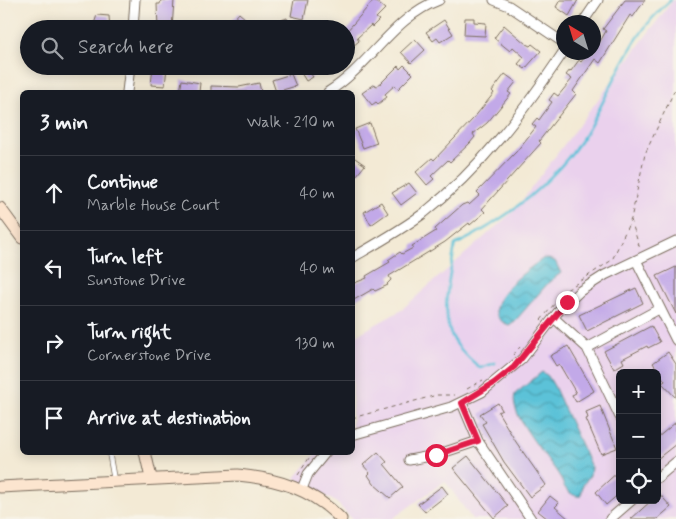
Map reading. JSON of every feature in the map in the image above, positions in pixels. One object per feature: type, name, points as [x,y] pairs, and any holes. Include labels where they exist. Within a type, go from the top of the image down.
[{"type":"street","points":[[134,20],[135,0]]},
{"type":"street","points":[[355,72],[412,14],[439,0]]},
{"type":"street","points":[[494,0],[509,6],[556,38]]},
{"type":"street","points":[[588,15],[598,0]]},
{"type":"street","points":[[355,256],[416,219],[451,190],[506,132],[558,60]]},
{"type":"street","points":[[127,90],[129,75]]},
{"type":"street","points":[[331,90],[352,75]]},
{"type":"street","points":[[0,208],[20,235]]},
{"type":"street","points":[[355,434],[462,403],[494,383],[514,367],[567,302],[590,284],[638,256],[676,241]]},
{"type":"street","points":[[638,256],[659,309],[676,340]]},
{"type":"street","points":[[587,348],[659,309]]},
{"type":"street","points":[[554,318],[587,348],[618,414]]},
{"type":"street","points":[[462,403],[478,441],[531,519]]},
{"type":"street","points":[[409,460],[436,455],[478,441]]},
{"type":"street","points":[[146,455],[151,478]]},
{"type":"street","points":[[302,489],[308,474],[324,455]]},
{"type":"street","points":[[661,475],[676,462]]},
{"type":"street","points":[[0,487],[238,475],[258,477],[302,489],[319,499],[341,519]]},
{"type":"street","points":[[610,519],[627,504]]},
{"type":"lane","points":[[110,455],[114,480]]},
{"type":"path","points":[[536,326],[565,291],[612,260],[631,219],[645,154],[676,87]]},
{"type":"path","points":[[631,219],[638,256]]},
{"type":"path","points":[[509,359],[522,344]]},
{"type":"path","points":[[463,392],[487,377]]},
{"type":"path","points":[[355,417],[437,395],[456,395]]},
{"type":"path","points":[[296,474],[311,455]]},
{"type":"shaded area","points":[[673,0],[676,0],[676,519],[472,519],[445,481],[392,519],[352,519],[336,502],[295,478],[314,455],[355,455],[355,336],[400,311],[514,211]]},
{"type":"water","points":[[544,258],[555,261],[561,273],[549,282],[515,321],[509,325],[499,318],[496,310],[499,300],[516,280]]},
{"type":"water","points":[[542,372],[548,376],[554,386],[591,467],[590,475],[583,485],[581,496],[574,495],[566,489],[555,469],[531,437],[518,414],[515,394]]},
{"type":"building","points":[[161,0],[174,0],[173,20],[158,20],[157,4],[160,4]]},
{"type":"building","points":[[294,0],[308,0],[304,19],[291,16]]},
{"type":"building","points":[[374,0],[385,9],[376,18],[379,20],[357,38],[359,41],[355,44],[355,22]]},
{"type":"building","points":[[560,0],[578,0],[570,15],[556,7]]},
{"type":"building","points":[[625,0],[645,0],[633,17],[630,15],[600,63],[596,60],[601,60],[601,40],[606,31],[603,29]]},
{"type":"building","points":[[239,13],[246,19],[245,20],[233,20]]},
{"type":"building","points":[[97,15],[109,16],[109,20],[95,20]]},
{"type":"building","points":[[465,18],[474,18],[474,22],[486,23],[485,36],[464,35]]},
{"type":"building","points":[[444,20],[453,34],[440,42],[437,38],[433,41],[426,32]]},
{"type":"building","points":[[504,25],[526,44],[530,46],[532,44],[541,51],[525,69],[518,64],[524,57],[513,47],[510,51],[494,38]]},
{"type":"building","points":[[415,39],[425,50],[411,63],[401,52]]},
{"type":"building","points":[[579,60],[581,62],[582,60],[594,60],[573,91],[576,94],[539,141],[541,143],[482,209],[485,212],[445,242],[389,276],[391,280],[388,285],[375,291],[373,289],[355,299],[355,283],[367,278],[366,276],[390,262],[388,260],[400,252],[402,254],[413,248],[412,246],[436,231],[435,229],[462,205],[467,203],[469,205],[480,195],[477,192],[516,152],[536,127],[532,124],[537,118],[539,120],[552,102],[549,100],[554,93],[558,96],[572,79],[566,75]]},
{"type":"building","points":[[404,65],[413,74],[398,89],[395,85],[385,94],[387,97],[378,104],[376,102],[372,105],[362,93],[375,84],[376,86],[381,83],[398,66],[400,69]]},
{"type":"building","points":[[505,74],[516,82],[508,92],[511,94],[487,123],[473,134],[475,137],[470,143],[450,162],[448,160],[431,176],[434,179],[427,185],[416,172],[432,158],[434,160],[473,119],[494,93],[492,91]]},
{"type":"building","points":[[152,75],[166,75],[165,86],[151,85]]},
{"type":"building","points":[[291,75],[296,86],[275,90],[272,80]]},
{"type":"building","points":[[302,75],[312,75],[313,77],[306,81]]},
{"type":"building","points":[[182,80],[200,83],[199,90],[180,90]]},
{"type":"building","points":[[259,83],[261,90],[211,90],[211,86],[239,87]]},
{"type":"building","points":[[370,123],[377,143],[363,148],[355,129]]},
{"type":"building","points":[[355,158],[365,165],[355,177]]},
{"type":"building","points":[[409,183],[417,193],[401,205],[392,193]]},
{"type":"building","points":[[381,202],[388,213],[371,225],[364,212]]},
{"type":"building","points":[[676,267],[676,314],[657,276]]},
{"type":"building","points":[[636,288],[643,303],[587,331],[579,315]]},
{"type":"building","points":[[651,326],[660,342],[648,348],[647,346],[622,359],[624,363],[614,369],[604,351]]},
{"type":"building","points":[[568,346],[594,391],[576,402],[572,395],[576,393],[559,364],[556,366],[550,356]]},
{"type":"building","points":[[668,352],[676,364],[676,398],[662,383],[665,381],[661,375],[661,369],[657,369],[653,363]]},
{"type":"building","points":[[498,403],[502,410],[498,412],[546,485],[530,497],[504,462],[482,424],[486,422],[480,414]]},
{"type":"building","points":[[600,406],[616,448],[601,454],[586,419],[588,418],[586,412]]},
{"type":"building","points":[[676,422],[676,444],[661,456],[661,435]]},
{"type":"building","points":[[378,452],[387,462],[384,464],[403,487],[390,498],[374,484],[368,475],[370,473],[363,465]]},
{"type":"building","points":[[468,456],[508,506],[494,518],[453,468]]},
{"type":"building","points":[[616,474],[616,496],[606,505],[596,492]]},
{"type":"building","points":[[442,486],[448,494],[425,512],[418,504]]},
{"type":"building","points":[[550,496],[559,503],[555,507],[569,519],[548,519],[538,511]]},
{"type":"building","points":[[661,496],[671,507],[657,519],[631,519],[648,504],[661,504]]},
{"type":"waterway","points":[[495,363],[480,368],[459,348],[449,329],[446,306],[455,245],[493,224],[511,211],[546,182],[561,166],[587,131],[623,62],[644,28],[671,0]]},
{"type":"route","points":[[436,455],[478,441],[462,403],[482,392],[514,367],[567,302]]}]
